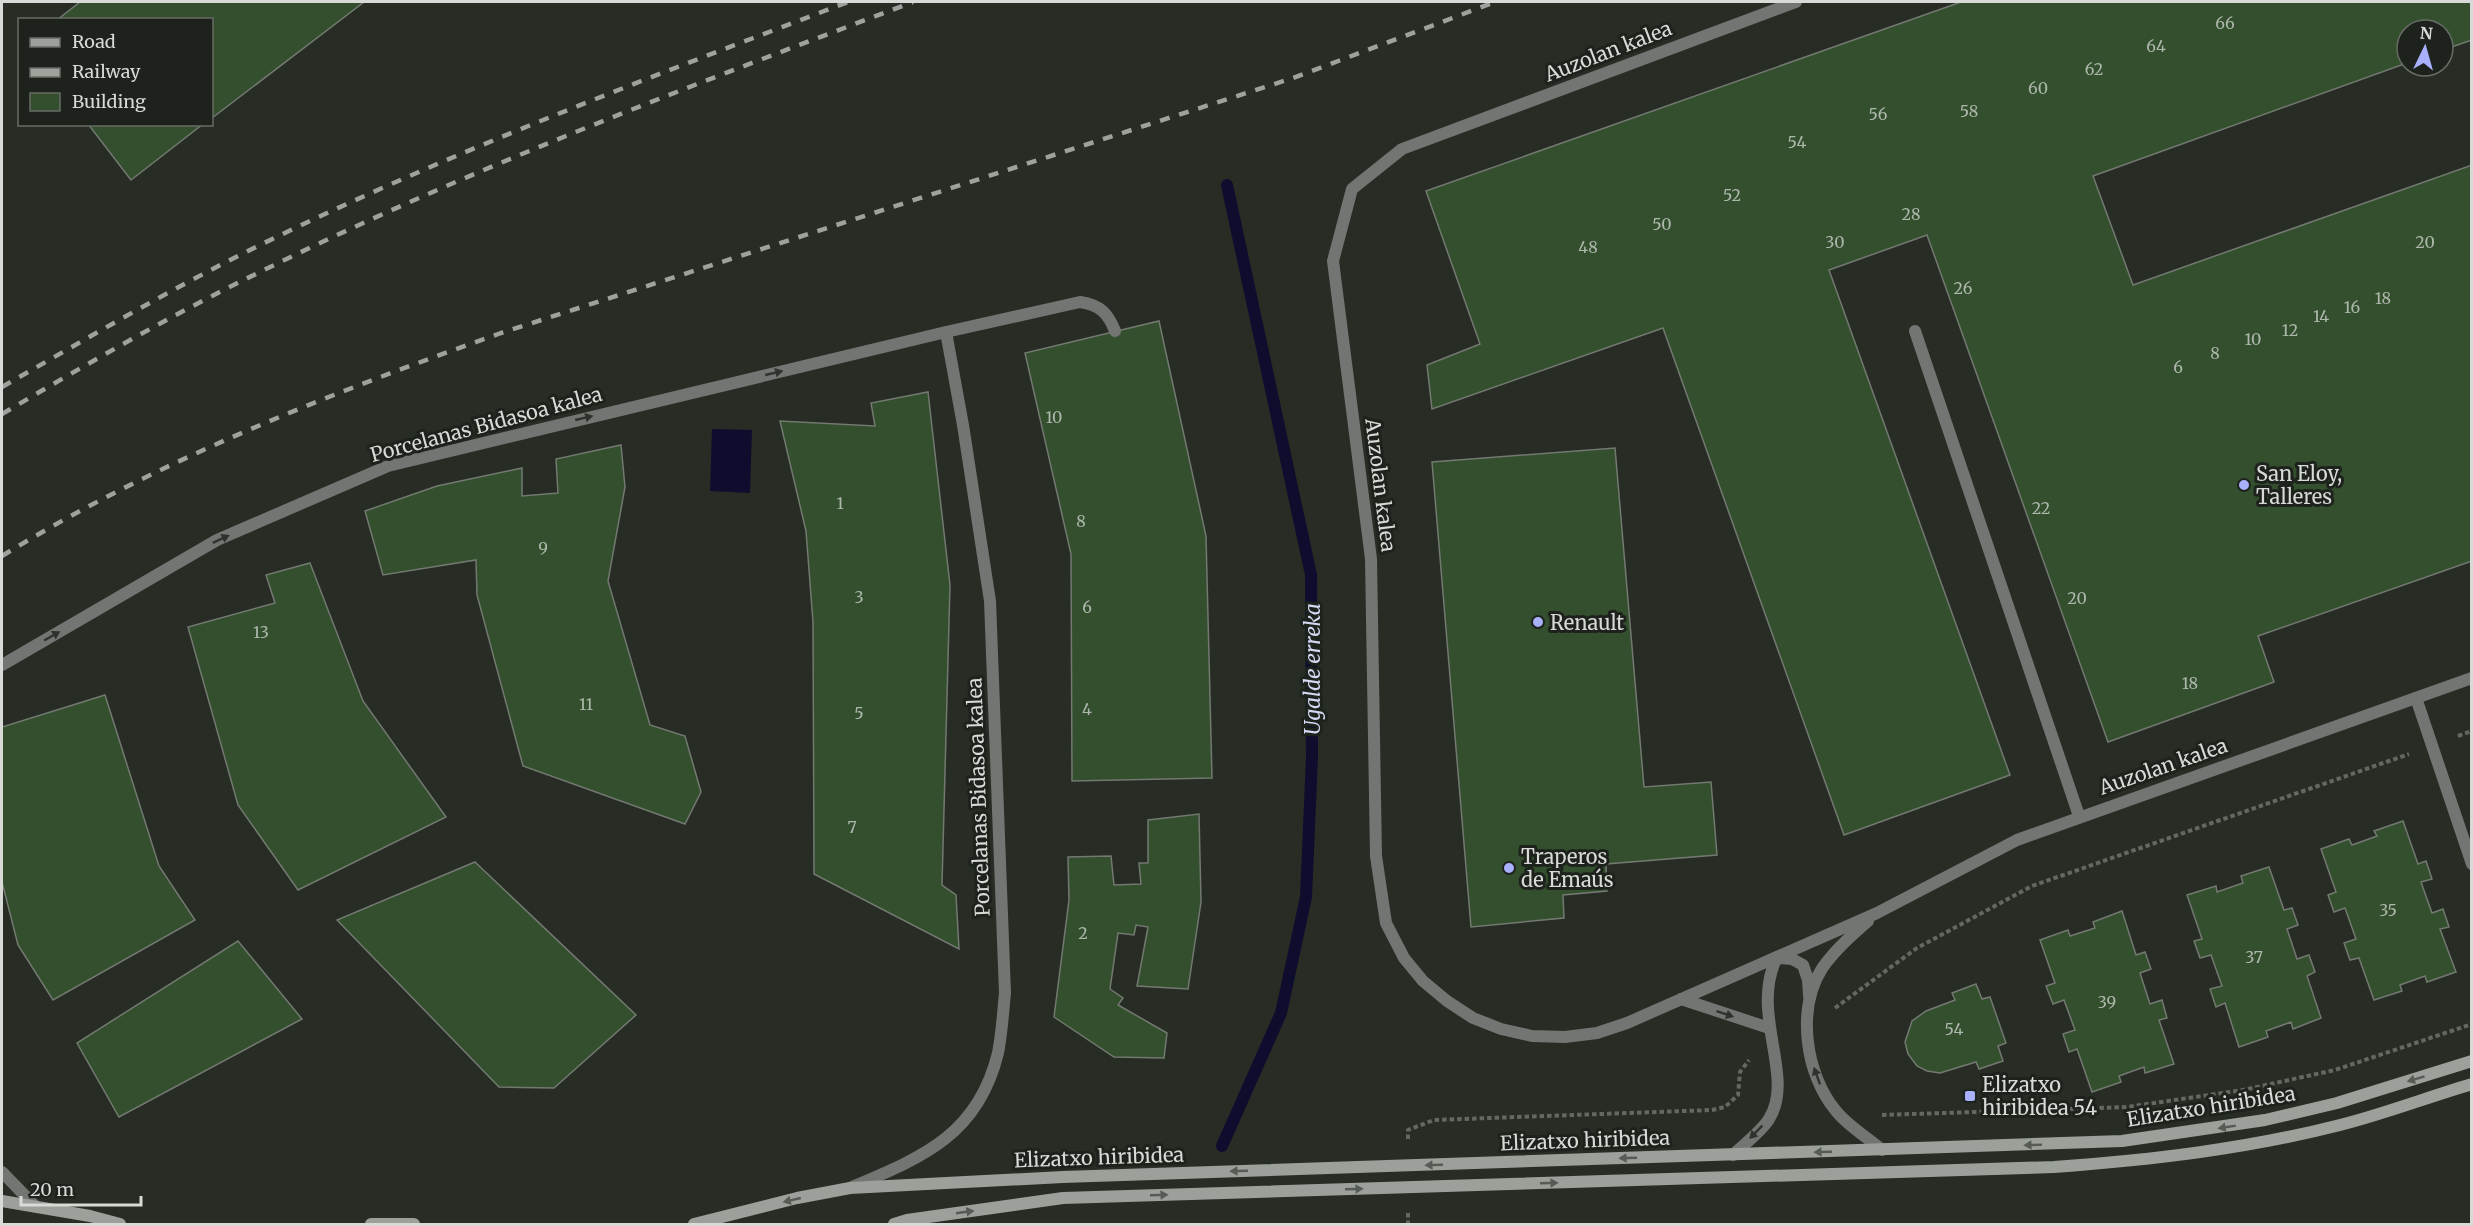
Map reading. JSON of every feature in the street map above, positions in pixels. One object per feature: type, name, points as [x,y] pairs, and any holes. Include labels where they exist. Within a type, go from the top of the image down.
[{"type":"main road","name":"Elizatxo hiribidea","points":[[694,1224],[797,1198],[850,1188],[1063,1177],[2099,1142],[2193,1132],[2265,1120],[2337,1103],[2472,1061]]},
{"type":"main road","name":"Elizatxo hiribidea","points":[[894,1224],[907,1220],[1063,1198],[2042,1167],[2124,1162],[2270,1142],[2343,1125],[2472,1084]]},
{"type":"main road","points":[[2,1202],[34,1205],[120,1224]]},
{"type":"main road","points":[[371,1224],[414,1224]]},
{"type":"street","name":"Auzolan kalea","points":[[1796,2],[1402,149],[1352,189],[1333,261],[1371,559],[1376,856],[1386,923],[1404,958],[1423,981],[1447,1001],[1473,1018],[1501,1029],[1533,1036],[1564,1037],[1597,1033],[1627,1023],[1877,914],[2017,840],[2079,816],[2472,678]]},
{"type":"street","name":"Porcelanas Bidasoa kalea","points":[[2,665],[216,540],[388,466],[1080,302],[1096,305],[1106,313],[1115,331]]},
{"type":"street","points":[[1916,331],[2079,816]]},
{"type":"street","name":"Porcelanas Bidasoa kalea","points":[[850,1188],[906,1164],[951,1136],[973,1109],[980,1100],[998,1053],[1005,993],[990,601],[946,332]]},
{"type":"street","points":[[2416,698],[2472,864]]},
{"type":"street","name":"Auzolan kalea","points":[[1809,1006],[1822,969],[1841,945],[1877,914]]},
{"type":"street","name":"Auzolan kalea","points":[[1777,957],[1792,959],[1803,965],[1809,980],[1808,1025],[1815,1074],[1824,1094],[1837,1112],[1882,1150]]},
{"type":"street","points":[[1733,1155],[1769,1119],[1779,1091],[1769,1028],[1767,997],[1769,974],[1777,957]]},
{"type":"street","points":[[1682,999],[1769,1028]]},
{"type":"street","points":[[2,1172],[34,1205]]},
{"type":"path","points":[[1808,1025],[1832,1011],[1917,948],[2032,886],[2472,731]]},
{"type":"path","points":[[1879,1115],[2127,1107],[2242,1090],[2335,1070],[2472,1024]]},
{"type":"path","points":[[1408,1130],[1434,1120],[1712,1110],[1725,1107],[1738,1095],[1740,1072],[1745,1063],[1772,1047]]},
{"type":"shaded area","points":[[712,429],[752,430],[750,493],[710,491]]},
{"type":"building","points":[[80,2],[364,2],[213,117],[213,18],[60,18]]},
{"type":"building","name":"San Eloy, Talleres","points":[[1961,2],[2472,2],[2472,40],[2455,46],[2455,18],[2395,18],[2395,67],[2093,176],[2133,285],[2472,165],[2472,561],[2258,636],[2274,682],[2108,742],[1927,235],[1829,270],[2010,775],[1844,835],[1663,328],[1432,409],[1427,365],[1480,344],[1426,191]]},
{"type":"building","points":[[90,126],[200,126],[131,180]]},
{"type":"building","points":[[1159,321],[1206,536],[1212,778],[1072,781],[1071,554],[1025,353]]},
{"type":"building","points":[[928,392],[950,585],[942,885],[956,895],[959,949],[814,874],[813,622],[806,531],[780,421],[875,426],[871,403]]},
{"type":"building","points":[[621,445],[625,487],[608,581],[650,725],[685,736],[701,792],[685,824],[523,766],[477,595],[476,560],[383,575],[365,511],[437,486],[522,468],[522,496],[558,493],[556,459]]},
{"type":"building","name":"Renault","points":[[1615,448],[1644,787],[1711,782],[1717,855],[1606,864],[1607,891],[1563,895],[1564,918],[1471,927],[1432,462]]},
{"type":"building","points":[[310,563],[363,701],[446,817],[298,890],[238,805],[188,627],[275,603],[266,575]]},
{"type":"building","points":[[105,695],[159,866],[195,920],[53,1000],[18,945],[2,882],[2,727]]},
{"type":"building","points":[[1199,814],[1201,902],[1188,989],[1137,986],[1148,927],[1136,925],[1134,935],[1118,933],[1110,989],[1123,998],[1118,1005],[1167,1033],[1164,1058],[1114,1057],[1054,1017],[1069,900],[1068,857],[1111,856],[1114,885],[1141,884],[1139,863],[1148,863],[1148,820]]},
{"type":"building","points":[[2403,821],[2418,864],[2426,861],[2432,879],[2421,882],[2432,913],[2443,909],[2449,927],[2440,929],[2456,972],[2427,982],[2425,976],[2400,985],[2402,991],[2374,1000],[2359,958],[2350,960],[2344,943],[2356,939],[2345,908],[2334,912],[2328,895],[2336,892],[2321,849],[2349,839],[2352,845],[2377,836],[2374,831]]},
{"type":"building","points":[[475,862],[636,1015],[554,1088],[499,1087],[337,920]]},
{"type":"building","points":[[2269,867],[2284,910],[2292,908],[2298,925],[2287,929],[2297,959],[2309,955],[2315,972],[2307,976],[2321,1018],[2293,1029],[2291,1022],[2266,1031],[2268,1037],[2239,1047],[2225,1003],[2216,1007],[2210,989],[2222,986],[2211,955],[2200,958],[2194,941],[2202,939],[2187,895],[2216,886],[2217,892],[2243,883],[2241,876]]},
{"type":"building","points":[[2122,911],[2136,955],[2145,952],[2151,969],[2140,973],[2150,1004],[2162,1000],[2167,1018],[2159,1020],[2174,1064],[2145,1073],[2144,1067],[2119,1076],[2121,1082],[2092,1092],[2077,1049],[2069,1052],[2063,1034],[2075,1030],[2064,1000],[2053,1004],[2046,986],[2055,983],[2040,940],[2068,930],[2070,936],[2095,928],[2093,922]]},
{"type":"building","points":[[238,941],[302,1019],[119,1117],[77,1043]]},
{"type":"building","points":[[1976,984],[1982,999],[1990,997],[2006,1043],[1998,1046],[2003,1061],[1979,1069],[1976,1062],[1940,1073],[1927,1071],[1917,1066],[1908,1054],[1905,1042],[1912,1021],[1926,1011],[1955,1000],[1952,993]]},
{"type":"waterway","name":"Ugalde erreka","points":[[1222,1146],[1281,1013],[1306,897],[1312,757],[1311,575],[1227,185]]},
{"type":"railway","points":[[2,387],[191,280],[328,213],[475,148],[848,2]]},
{"type":"railway","points":[[2,414],[196,304],[342,233],[584,129],[913,2]]},
{"type":"railway","points":[[2,556],[61,521],[183,459],[372,380],[501,333],[1293,78],[1495,2]]},
{"type":"place","name":"San Eloy, Talleres","points":[[2244,485]]},
{"type":"place","name":"Renault","points":[[1538,622]]},
{"type":"place","name":"Traperos de Emaús","points":[[1509,868]]},
{"type":"place","name":"Elizatxo hiribidea 54","points":[[1970,1096]]}]
